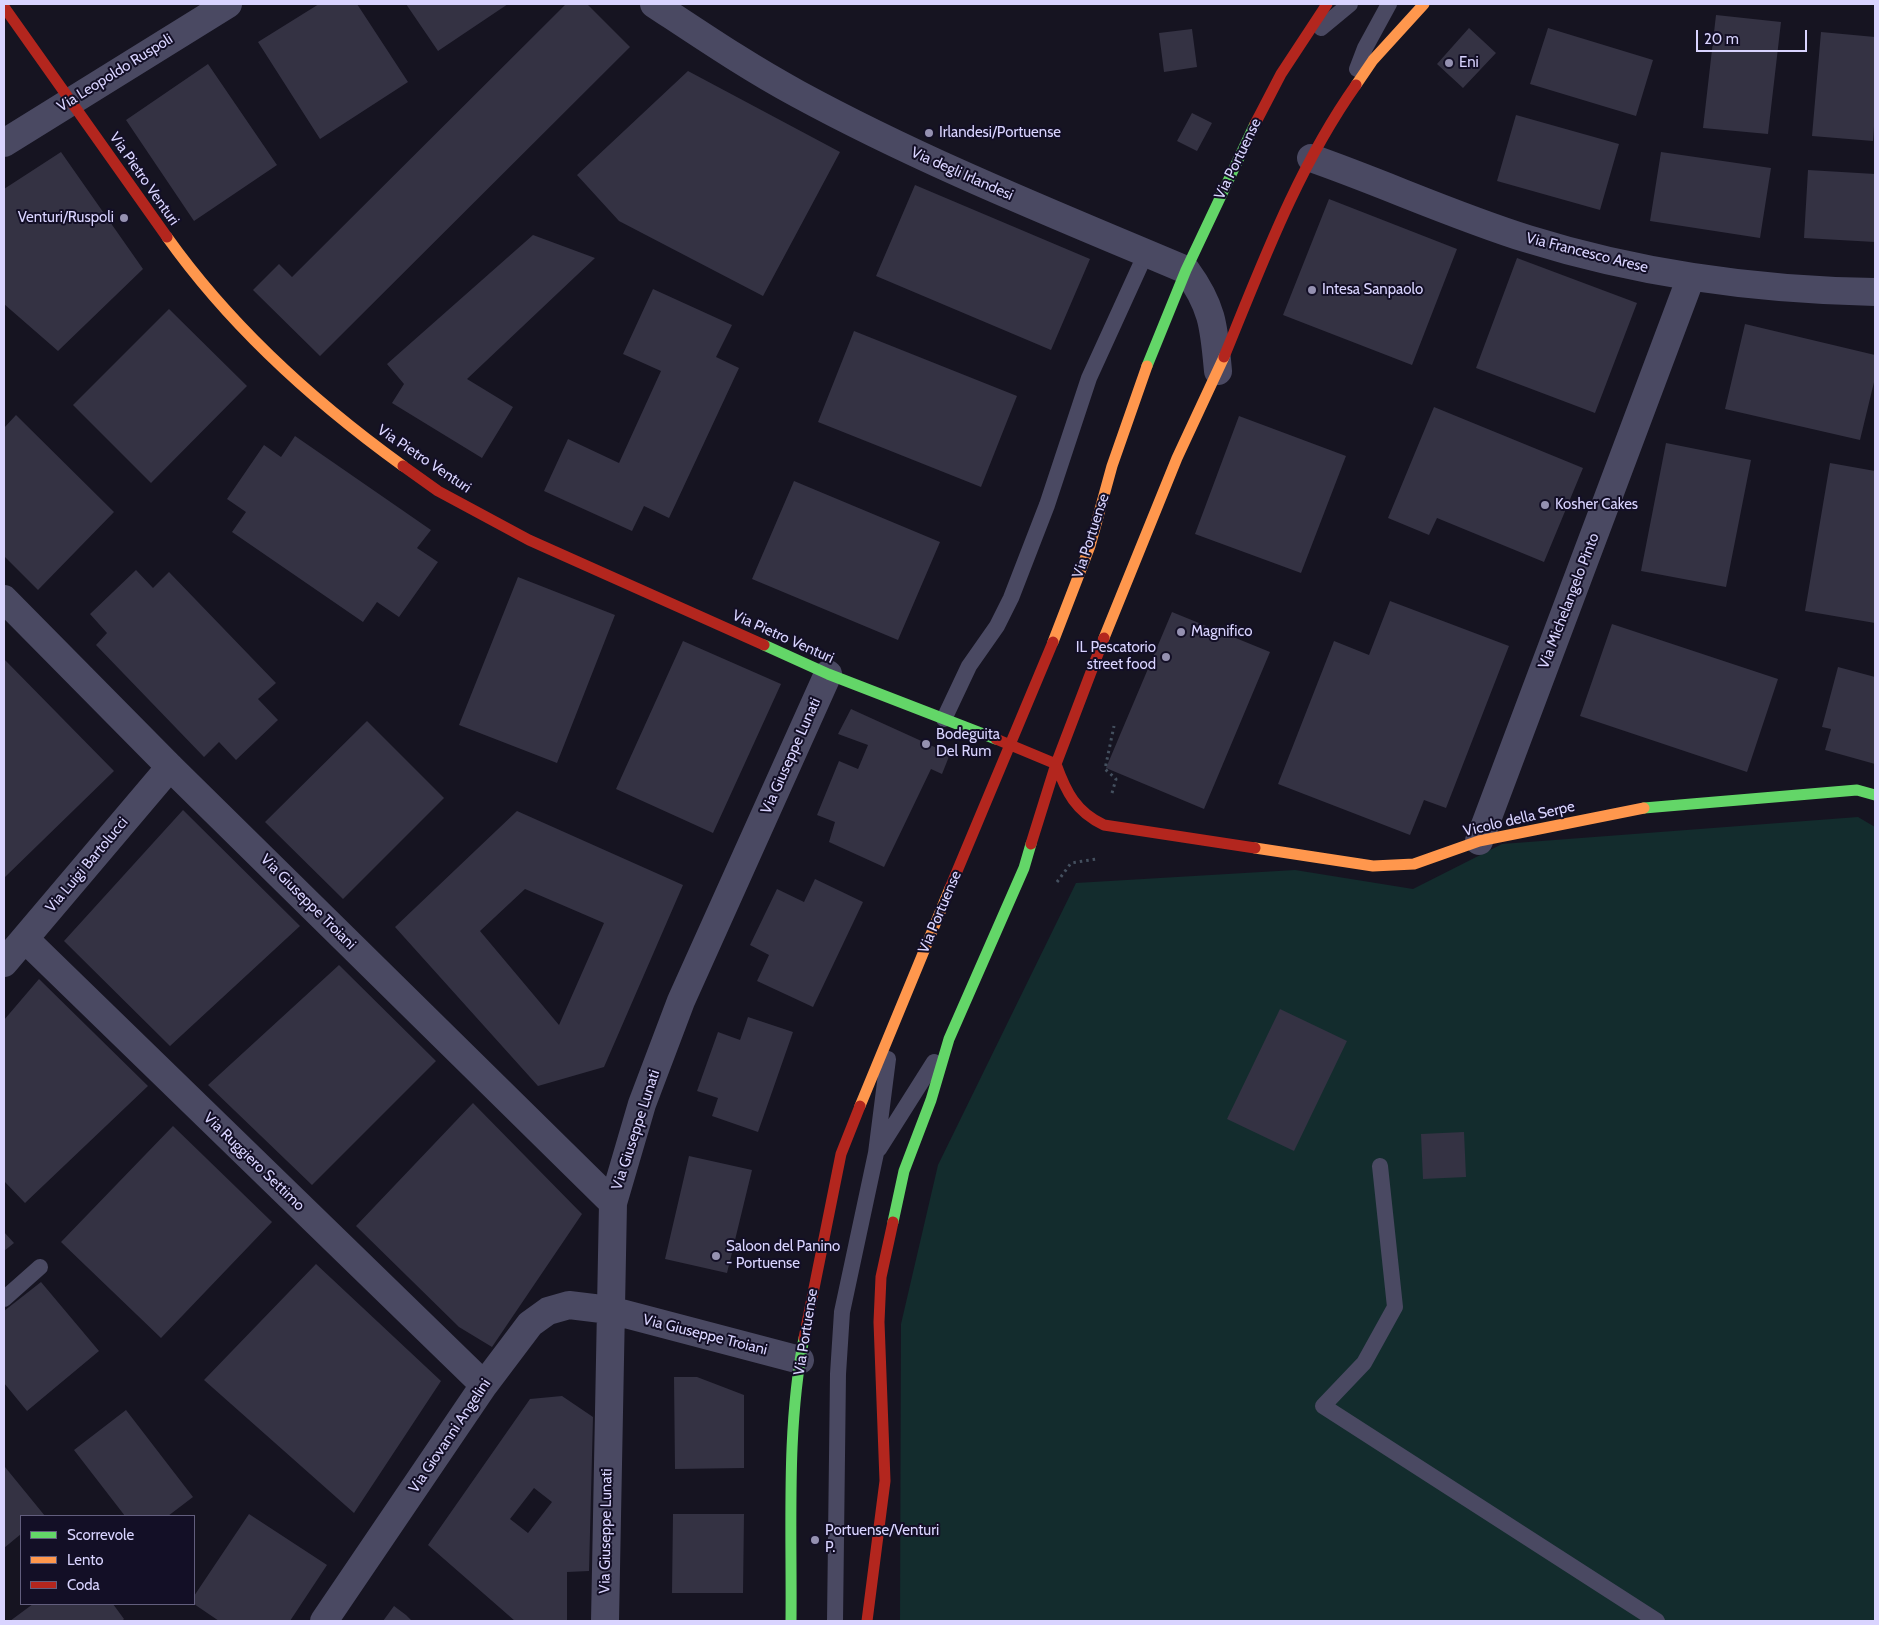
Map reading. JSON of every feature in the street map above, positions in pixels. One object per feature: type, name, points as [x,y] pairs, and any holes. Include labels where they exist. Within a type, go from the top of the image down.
[{"type":"main road","name":"Via Portuense","points":[[792,1621],[792,1459],[800,1360],[841,1154],[892,1024],[1010,745],[1090,546],[1112,466],[1136,394],[1186,270],[1234,165],[1294,51],[1327,4]]},
{"type":"main road","name":"Via Portuense","points":[[867,1621],[885,1481],[879,1322],[881,1277],[904,1171],[931,1100],[949,1039],[1024,868],[1056,764],[1170,476],[1311,158],[1347,97],[1373,60],[1424,4]]},
{"type":"main road","name":"Via Pietro Venturi","points":[[4,7],[180,257],[226,312],[264,352],[361,434],[438,491],[529,540],[828,674],[1056,764]]},
{"type":"main road","name":"Vicolo della Serpe","points":[[1056,764],[1076,807],[1087,818],[1104,825],[1373,866],[1414,864],[1479,841],[1638,809],[1856,790],[1875,795]]},
{"type":"street","name":"Via Leopoldo Ruspoli","points":[[4,143],[228,4]]},
{"type":"street","name":"Via degli Irlandesi","points":[[654,4],[770,79],[859,126],[919,155],[1186,270]]},
{"type":"street","name":"Via Francesco Arese","points":[[1311,158],[1529,239],[1691,277],[1749,285],[1875,292]]},
{"type":"street","points":[[1186,270],[1200,289],[1211,312],[1218,371]]},
{"type":"street","name":"Via Michelangelo Pinto","points":[[1479,841],[1691,277]]},
{"type":"street","name":"Via Giuseppe Troiani","points":[[4,599],[170,767],[613,1203]]},
{"type":"street","name":"Via Giuseppe Lunati","points":[[605,1621],[613,1203],[642,1104],[681,1001],[828,674]]},
{"type":"street","name":"Via Luigi Bartolucci","points":[[4,963],[170,767]]},
{"type":"street","name":"Via Ruggiero Settimo","points":[[24,939],[484,1385]]},
{"type":"street","name":"Via Giovanni Angelini","points":[[324,1621],[484,1385],[530,1324],[548,1311],[569,1305],[610,1310]]},
{"type":"street","name":"Via Giuseppe Troiani","points":[[610,1310],[800,1360]]},
{"type":"lane","name":"Via Portuense","points":[[1294,51],[1350,4]]},
{"type":"lane","name":"Via Portuense","points":[[1347,97],[1365,48],[1388,4]]},
{"type":"lane","points":[[944,719],[969,666],[997,626],[1011,598],[1047,505],[1089,378],[1146,253]]},
{"type":"lane","name":"Via Portuense","points":[[835,1621],[838,1392],[842,1312],[876,1152],[892,1024]]},
{"type":"lane","name":"Via Portuense","points":[[876,1152],[949,1039]]},
{"type":"lane","points":[[1380,1166],[1395,1307],[1364,1363],[1322,1406],[1657,1621]]},
{"type":"lane","points":[[4,1299],[40,1267]]},
{"type":"path","points":[[1111,797],[1116,779],[1105,769],[1114,726]]},
{"type":"path","points":[[1057,882],[1071,863],[1098,859]]},
{"type":"green space","points":[[1858,817],[1875,827],[1875,1621],[900,1621],[901,1324],[938,1165],[1076,883],[1295,870],[1413,889],[1502,844]]},
{"type":"building","points":[[319,4],[357,4],[408,82],[320,139],[258,42]]},
{"type":"building","points":[[406,4],[508,4],[438,51]]},
{"type":"building","points":[[566,4],[587,4],[630,47],[320,356],[253,290],[279,264],[292,277]]},
{"type":"building","points":[[1716,15],[1781,22],[1768,134],[1703,128]]},
{"type":"building","points":[[1469,28],[1496,53],[1463,88],[1437,64]]},
{"type":"building","points":[[1548,28],[1653,60],[1636,116],[1530,84]]},
{"type":"building","points":[[1192,29],[1197,67],[1164,72],[1159,33]]},
{"type":"building","points":[[1821,32],[1875,37],[1873,141],[1812,136]]},
{"type":"building","points":[[208,64],[277,165],[194,221],[126,120]]},
{"type":"building","points":[[688,71],[840,152],[763,296],[619,221],[577,175]]},
{"type":"building","points":[[1192,113],[1212,123],[1197,151],[1177,141]]},
{"type":"building","points":[[1516,115],[1619,144],[1600,210],[1497,181]]},
{"type":"building","points":[[61,152],[143,269],[58,351],[4,304],[4,189]]},
{"type":"building","points":[[1661,152],[1771,168],[1760,238],[1650,221]]},
{"type":"building","points":[[1808,170],[1875,174],[1875,242],[1804,238]]},
{"type":"building","points":[[915,185],[1090,259],[1051,350],[876,276]]},
{"type":"building","points":[[1329,199],[1457,249],[1412,365],[1283,315]]},
{"type":"building","points":[[533,235],[595,258],[467,379],[513,407],[482,458],[392,403],[404,384],[387,364]]},
{"type":"building","points":[[1517,258],[1637,303],[1595,413],[1476,368]]},
{"type":"building","points":[[653,289],[732,325],[716,357],[739,368],[669,518],[644,506],[632,531],[544,491],[568,439],[619,463],[661,371],[623,354]]},
{"type":"building","points":[[169,309],[247,386],[151,483],[73,405]]},
{"type":"building","points":[[1745,324],[1875,355],[1875,378],[1860,440],[1725,409]]},
{"type":"building","points":[[854,331],[1017,396],[981,487],[818,422]]},
{"type":"building","points":[[1434,407],[1583,468],[1544,562],[1437,518],[1429,535],[1388,518]]},
{"type":"building","points":[[16,415],[114,512],[38,590],[4,556],[4,428]]},
{"type":"building","points":[[1239,416],[1346,456],[1301,573],[1195,534]]},
{"type":"building","points":[[295,436],[431,530],[417,548],[438,562],[399,617],[377,602],[363,622],[232,532],[246,512],[227,499],[264,445],[281,457]]},
{"type":"building","points":[[1666,443],[1751,460],[1726,587],[1641,571]]},
{"type":"building","points":[[1830,463],[1875,471],[1875,623],[1805,611]]},
{"type":"building","points":[[794,481],[940,542],[898,640],[752,579]]},
{"type":"building","points":[[136,570],[153,588],[169,572],[276,683],[258,699],[278,720],[236,760],[219,742],[204,757],[96,645],[107,633],[90,614]]},
{"type":"building","points":[[518,577],[615,615],[557,763],[459,725]]},
{"type":"building","points":[[1390,601],[1509,646],[1446,808],[1424,800],[1410,835],[1278,784],[1334,641],[1369,655]]},
{"type":"building","points":[[1172,612],[1270,652],[1204,809],[1106,768]]},
{"type":"building","points":[[1612,624],[1778,679],[1747,772],[1580,716]]},
{"type":"building","points":[[683,641],[781,684],[713,833],[616,789]]},
{"type":"building","points":[[4,659],[114,771],[4,878]]},
{"type":"building","points":[[1838,667],[1875,677],[1875,764],[1825,750],[1831,729],[1822,727]]},
{"type":"building","points":[[851,709],[950,754],[942,774],[931,769],[884,867],[829,842],[835,822],[817,815],[839,761],[858,769],[868,745],[838,734]]},
{"type":"building","points":[[367,721],[444,798],[343,899],[265,822]]},
{"type":"building","points":[[183,810],[300,926],[170,1046],[64,941]]},
{"type":"building","points":[[517,811],[683,885],[604,1067],[538,1086],[395,927]],"holes":[[[525,889],[604,923],[559,1025],[480,931]]]},
{"type":"building","points":[[815,879],[863,902],[813,1007],[757,981],[769,955],[750,945],[777,889],[804,902]]},
{"type":"building","points":[[339,965],[436,1061],[312,1185],[208,1085]]},
{"type":"building","points":[[39,979],[148,1086],[25,1203],[4,1181],[4,1020]]},
{"type":"building","points":[[1280,1009],[1347,1041],[1294,1151],[1227,1119]]},
{"type":"building","points":[[748,1017],[793,1032],[758,1132],[712,1116],[718,1098],[697,1091],[718,1032],[740,1040]]},
{"type":"building","points":[[473,1103],[582,1214],[492,1347],[459,1327],[356,1226]]},
{"type":"building","points":[[173,1126],[272,1222],[161,1338],[61,1242]]},
{"type":"building","points":[[1464,1132],[1466,1177],[1423,1179],[1421,1134]]},
{"type":"building","points":[[689,1156],[752,1170],[727,1273],[665,1259]]},
{"type":"building","points":[[4,1232],[14,1243],[4,1251]]},
{"type":"building","points":[[316,1264],[441,1381],[354,1513],[204,1380]]},
{"type":"building","points":[[41,1282],[99,1351],[27,1411],[4,1383],[4,1311]]},
{"type":"building","points":[[674,1377],[697,1377],[744,1395],[744,1468],[675,1469]]},
{"type":"building","points":[[562,1396],[593,1417],[589,1571],[567,1572],[567,1621],[515,1621],[428,1545],[530,1399]],"holes":[[[534,1488],[552,1502],[528,1533],[510,1519]]]},
{"type":"building","points":[[126,1410],[193,1497],[169,1515],[124,1515],[74,1450]]},
{"type":"building","points":[[5,1467],[44,1515],[20,1515],[20,1535],[4,1548]]},
{"type":"building","points":[[249,1514],[327,1565],[290,1621],[219,1621],[195,1605],[195,1595]]},
{"type":"building","points":[[673,1514],[744,1514],[743,1593],[672,1593]]},
{"type":"building","points":[[32,1605],[114,1605],[124,1619],[122,1621],[10,1621]]},
{"type":"building","points":[[394,1606],[406,1615],[412,1621],[383,1621]]},
{"type":"traffic: fast","points":[[1147,366],[1186,270],[1255,124]]},
{"type":"traffic: fast","points":[[764,645],[828,674],[996,739]]},
{"type":"traffic: fast","points":[[1644,808],[1857,790],[1875,795]]},
{"type":"traffic: fast","points":[[893,1222],[904,1171],[931,1100],[949,1039],[1024,868],[1031,844]]},
{"type":"traffic: fast","points":[[791,1621],[792,1443],[798,1373],[804,1338]]},
{"type":"traffic: slow","points":[[1356,85],[1373,60],[1424,4]]},
{"type":"traffic: slow","points":[[167,237],[218,302],[275,361],[337,415],[403,466]]},
{"type":"traffic: slow","points":[[1104,638],[1177,458],[1224,357]]},
{"type":"traffic: slow","points":[[1053,642],[1090,546],[1112,466],[1147,366]]},
{"type":"traffic: slow","points":[[1255,848],[1373,866],[1414,864],[1479,841],[1644,808]]},
{"type":"traffic: slow","points":[[860,1106],[950,888]]},
{"type":"traffic: jam","points":[[1255,124],[1281,74],[1327,4]]},
{"type":"traffic: jam","points":[[4,7],[167,237]]},
{"type":"traffic: jam","points":[[1224,357],[1282,217],[1316,149],[1356,85]]},
{"type":"traffic: jam","points":[[403,466],[438,491],[529,540],[764,645]]},
{"type":"traffic: jam","points":[[1031,844],[1056,764],[1104,638]]},
{"type":"traffic: jam","points":[[950,888],[1053,642]]},
{"type":"traffic: jam","points":[[996,739],[1056,764]]},
{"type":"traffic: jam","points":[[1056,764],[1073,800],[1086,814],[1104,825],[1255,848]]},
{"type":"traffic: jam","points":[[804,1338],[841,1154],[860,1106]]},
{"type":"traffic: jam","points":[[867,1621],[885,1481],[879,1322],[881,1277],[893,1222]]},
{"type":"place","name":"Eni","points":[[1449,63]]},
{"type":"place","name":"Irlandesi/Portuense","points":[[929,133]]},
{"type":"place","name":"Venturi/Ruspoli","points":[[124,218]]},
{"type":"place","name":"Intesa Sanpaolo","points":[[1312,290]]},
{"type":"place","name":"Kosher Cakes","points":[[1545,505]]},
{"type":"place","name":"Magnifico","points":[[1181,632]]},
{"type":"place","name":"IL Pescatorio street food","points":[[1166,657]]},
{"type":"place","name":"Bodeguita Del Rum","points":[[926,744]]},
{"type":"place","name":"Saloon del Panino - Portuense","points":[[716,1256]]},
{"type":"place","name":"Portuense/Venturi P.","points":[[815,1540]]}]
